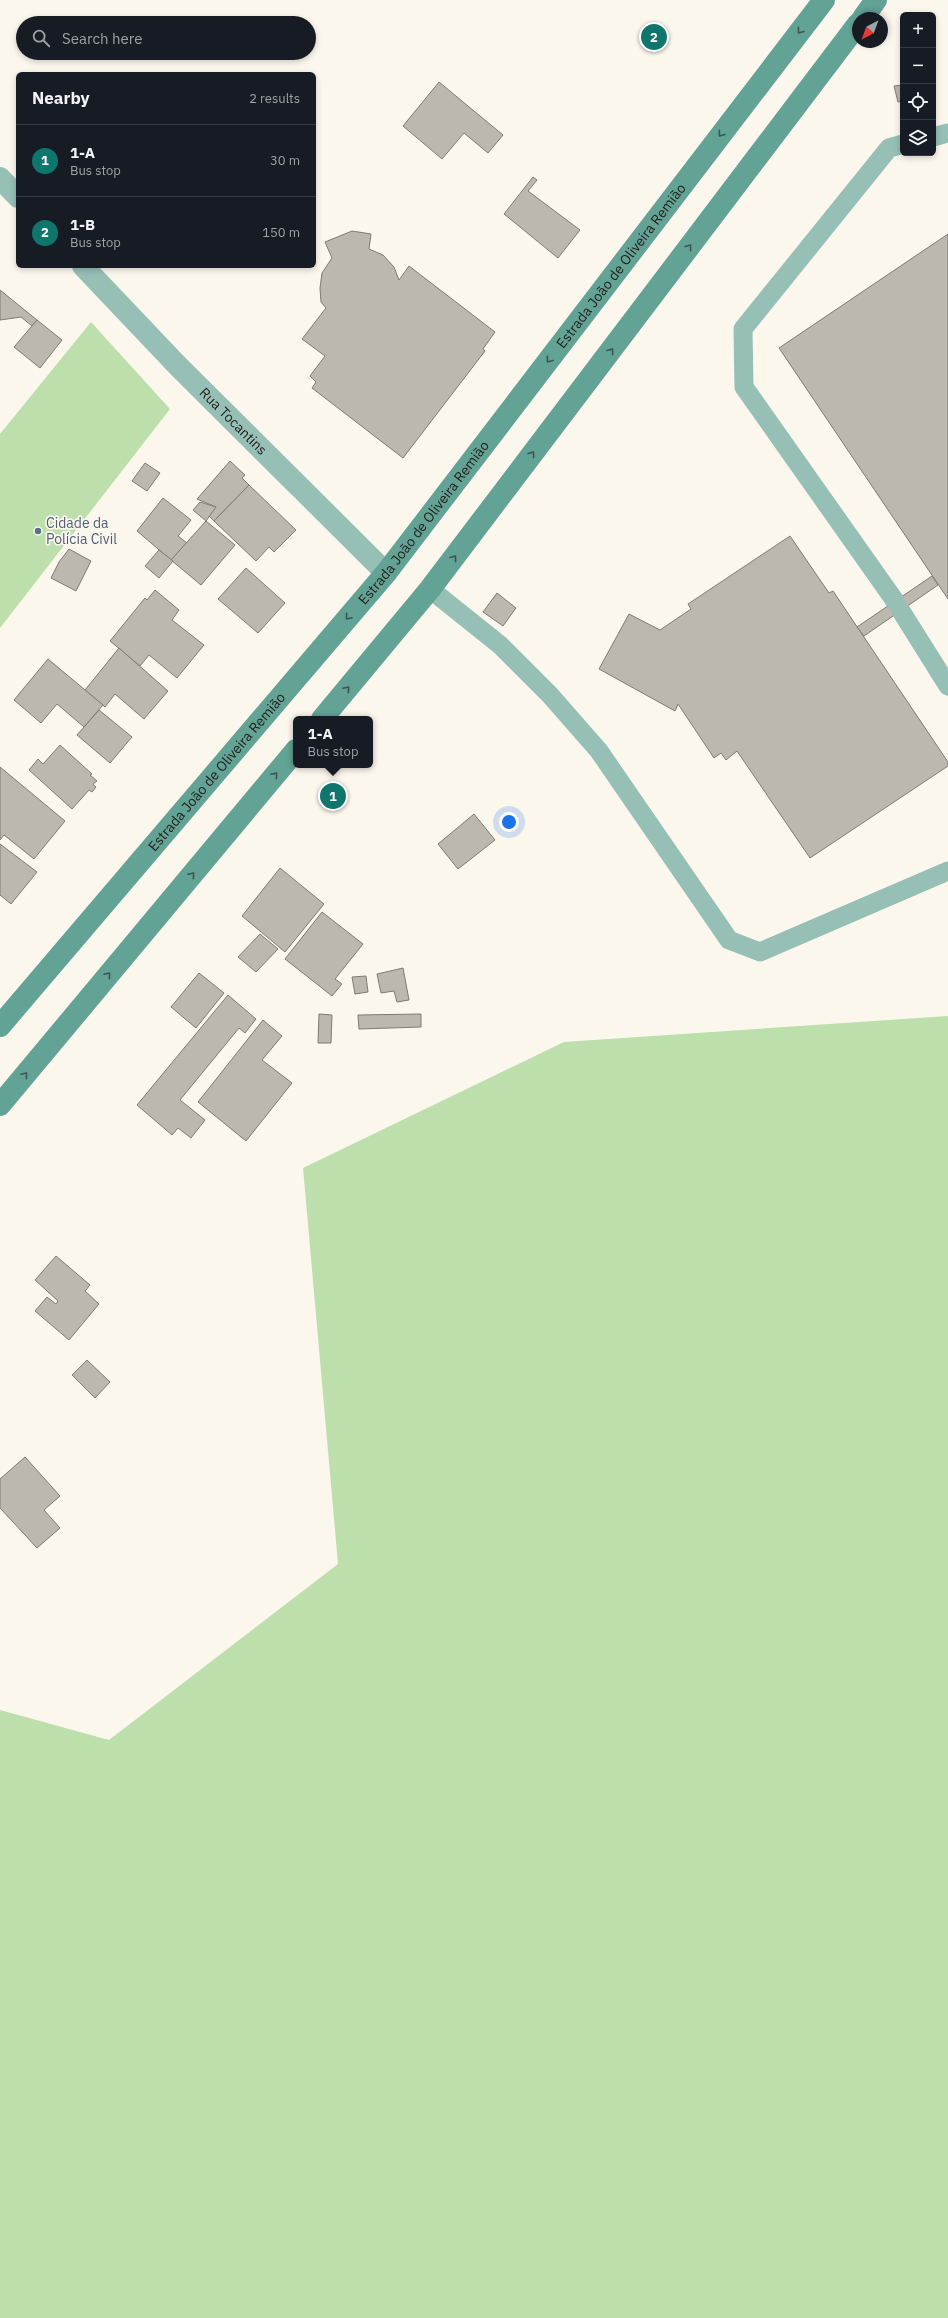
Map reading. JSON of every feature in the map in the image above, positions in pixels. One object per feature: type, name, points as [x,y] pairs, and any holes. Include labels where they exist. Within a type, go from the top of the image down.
[{"type":"main road","name":"Estrada João de Oliveira Remião","points":[[0,1026],[386,573],[824,0]]},
{"type":"main road","points":[[867,12],[876,0]]},
{"type":"main road","points":[[324,716],[430,589],[852,32]]},
{"type":"main road","points":[[0,1105],[293,754]]},
{"type":"street","points":[[0,178],[16,195]]},
{"type":"street","name":"Rua Tocantins","points":[[85,268],[177,365],[386,573]]},
{"type":"lane","points":[[936,136],[948,133]]},
{"type":"lane","points":[[900,145],[889,148],[743,329],[744,387],[898,606],[948,686]]},
{"type":"lane","points":[[430,589],[500,645],[550,695],[599,751],[729,940],[760,952],[948,871]]},
{"type":"green space","name":"Cidade da Polícia Civil","points":[[91,322],[170,409],[0,628],[0,434]]},
{"type":"green space","points":[[948,1016],[948,2318],[0,2318],[0,1710],[109,1740],[338,1564],[303,1168],[564,1042]]},
{"type":"building","points":[[439,82],[503,135],[488,153],[464,133],[442,159],[403,126]]},
{"type":"building","points":[[900,85],[900,102],[898,102],[894,86]]},
{"type":"building","points":[[533,177],[537,180],[528,191],[580,230],[558,258],[504,214]]},
{"type":"building","points":[[352,231],[371,234],[369,249],[383,255],[394,267],[399,280],[409,266],[495,332],[483,349],[485,351],[403,458],[312,388],[316,382],[310,376],[325,356],[302,339],[326,308],[321,302],[320,288],[322,273],[332,258],[325,242]]},
{"type":"building","points":[[948,234],[948,599],[779,348]]},
{"type":"building","points":[[0,290],[37,320],[32,326],[21,317],[0,320]]},
{"type":"building","points":[[37,320],[62,340],[40,368],[14,347]]},
{"type":"building","points":[[230,461],[245,475],[242,478],[249,485],[214,521],[208,515],[216,507],[197,499]]},
{"type":"building","points":[[145,463],[160,473],[147,491],[132,481]]},
{"type":"building","points":[[249,485],[296,530],[274,552],[269,547],[256,561],[214,521]]},
{"type":"building","points":[[163,498],[191,520],[178,536],[187,543],[171,560],[137,531]]},
{"type":"building","points":[[200,502],[216,507],[206,521],[193,510]]},
{"type":"building","points":[[206,521],[235,545],[201,585],[171,560]]},
{"type":"building","points":[[790,536],[829,593],[833,591],[948,762],[948,766],[810,858],[737,751],[726,760],[721,753],[714,758],[678,704],[675,711],[599,669],[629,614],[660,630],[691,609],[688,604]]},
{"type":"building","points":[[69,549],[91,561],[76,591],[51,578],[59,562]]},
{"type":"building","points":[[159,550],[173,561],[159,578],[145,566]]},
{"type":"building","points":[[246,568],[285,603],[258,633],[218,599]]},
{"type":"building","points":[[932,576],[938,585],[864,636],[857,627]]},
{"type":"building","points":[[155,590],[179,610],[172,620],[204,645],[177,678],[149,655],[140,666],[110,641],[145,598],[147,600]]},
{"type":"building","points":[[497,593],[516,608],[503,626],[483,612]]},
{"type":"building","points":[[119,648],[168,691],[144,719],[115,694],[105,707],[85,690]]},
{"type":"building","points":[[48,659],[103,705],[84,727],[57,704],[41,723],[14,700]]},
{"type":"building","points":[[99,710],[132,737],[110,763],[77,735]]},
{"type":"building","points":[[60,745],[92,774],[90,775],[97,781],[93,784],[96,787],[92,792],[89,790],[72,809],[29,770],[38,759],[43,764]]},
{"type":"building","points":[[0,767],[65,821],[34,859],[4,835],[0,840]]},
{"type":"building","points":[[474,814],[495,840],[458,869],[438,844]]},
{"type":"building","points":[[0,844],[37,872],[11,904],[0,895]]},
{"type":"building","points":[[280,868],[324,904],[285,952],[242,916]]},
{"type":"building","points":[[322,912],[363,944],[335,979],[342,984],[332,996],[285,959]]},
{"type":"building","points":[[260,934],[278,949],[256,972],[238,957]]},
{"type":"building","points":[[403,968],[409,1000],[397,1002],[394,991],[381,993],[377,974]]},
{"type":"building","points":[[199,973],[224,993],[196,1028],[171,1007]]},
{"type":"building","points":[[366,976],[368,992],[355,994],[352,977]]},
{"type":"building","points":[[228,995],[256,1019],[245,1033],[239,1028],[180,1100],[205,1120],[191,1138],[178,1128],[172,1135],[137,1105]]},
{"type":"building","points":[[319,1014],[332,1015],[331,1043],[318,1043]]},
{"type":"building","points":[[421,1014],[421,1027],[359,1029],[358,1015]]},
{"type":"building","points":[[263,1020],[282,1036],[262,1060],[292,1083],[246,1141],[198,1102]]},
{"type":"building","points":[[56,1256],[90,1285],[85,1291],[99,1304],[69,1340],[35,1311],[47,1297],[56,1304],[58,1301],[35,1280]]},
{"type":"building","points":[[87,1360],[110,1382],[95,1398],[72,1375]]},
{"type":"building","points":[[25,1457],[60,1496],[44,1510],[60,1528],[37,1548],[0,1508],[0,1479]]},
{"type":"place","name":"1-B","points":[[654,37]]},
{"type":"place","name":"Cidade da Polícia Civil","points":[[38,531]]},
{"type":"place","name":"1-A","points":[[333,796]]}]
